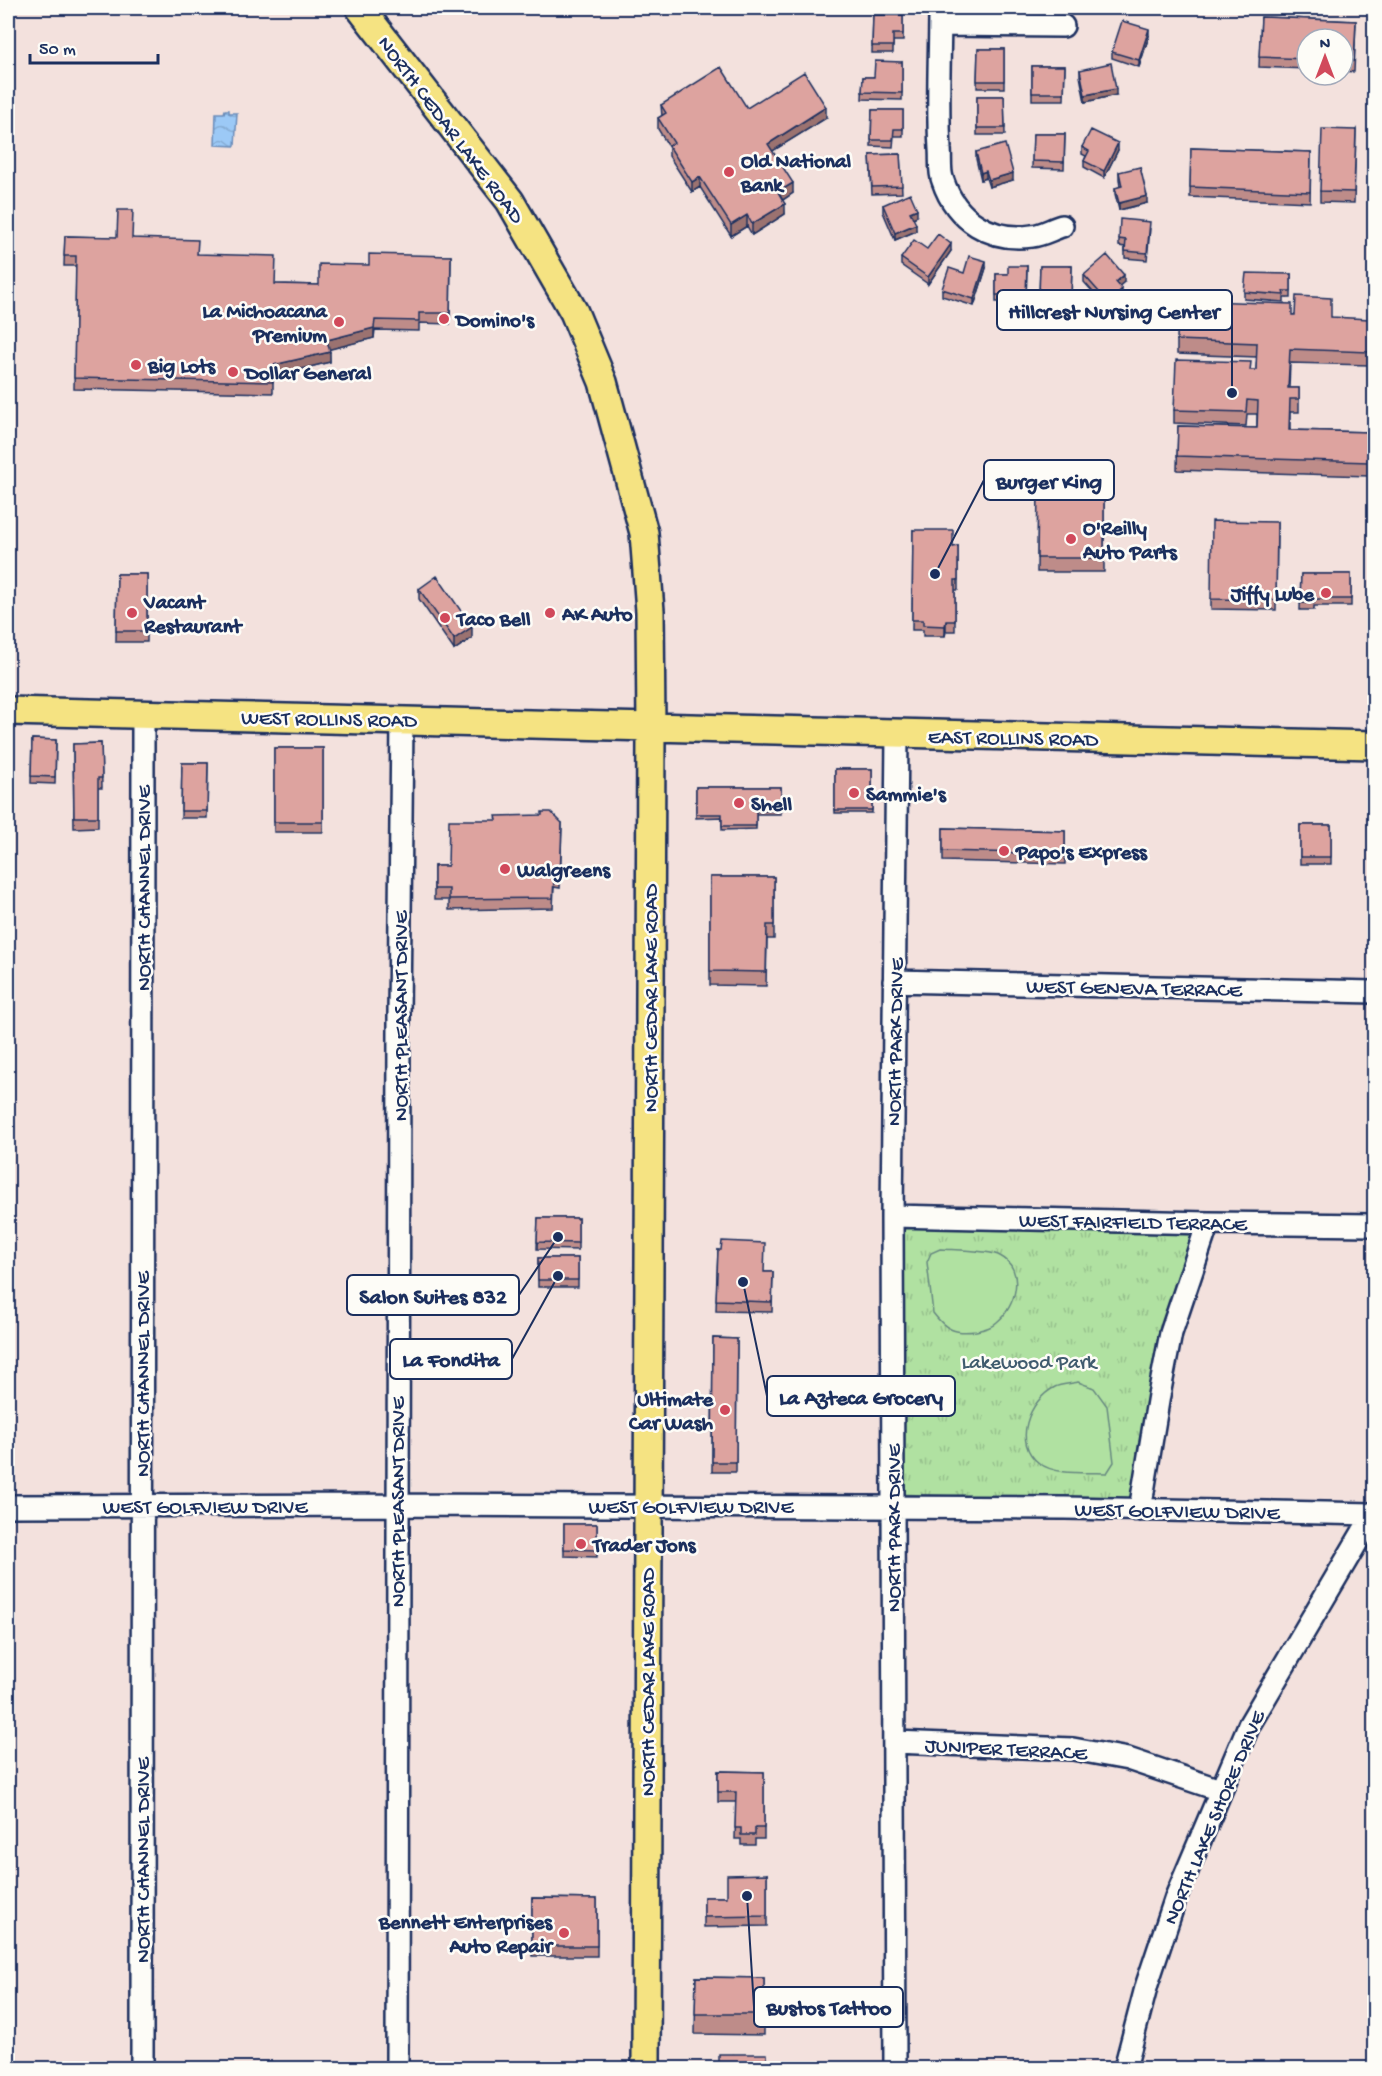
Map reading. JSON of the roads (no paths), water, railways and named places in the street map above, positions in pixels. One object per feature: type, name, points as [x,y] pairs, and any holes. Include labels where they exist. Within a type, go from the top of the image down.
[{"type":"main road","name":"NORTH CEDAR LAKE ROAD","points":[[360,8],[510,201],[574,312],[603,382],[644,533],[650,611],[651,728],[646,2068]]},
{"type":"main road","name":"WEST ROLLINS ROAD","points":[[8,711],[651,728]]},
{"type":"main road","name":"EAST ROLLINS ROAD","points":[[651,728],[1374,745]]},
{"type":"street","points":[[1062,226],[1034,236],[1013,237],[987,232],[966,218],[955,204],[942,180],[940,16],[1064,26]]},
{"type":"street","name":"NORTH CHANNEL DRIVE","points":[[142,2068],[143,715]]},
{"type":"street","name":"NORTH PLEASANT DRIVE","points":[[397,2068],[397,1505],[402,720]]},
{"type":"street","name":"NORTH PARK DRIVE","points":[[894,2068],[892,1216],[897,735]]},
{"type":"street","name":"WEST GENEVA TERRACE","points":[[894,981],[1374,992]]},
{"type":"street","name":"WEST FAIRFIELD TERRACE","points":[[892,1216],[1374,1225]]},
{"type":"street","points":[[1140,1510],[1171,1334],[1208,1223]]},
{"type":"street","name":"WEST GOLFVIEW DRIVE","points":[[8,1506],[893,1507],[1374,1514]]},
{"type":"street","name":"NORTH LAKE SHORE DRIVE","points":[[1125,2068],[1147,1984],[1176,1897],[1249,1725],[1367,1525],[1374,1522]]},
{"type":"street","name":"JUNIPER TERRACE","points":[[894,1742],[1073,1749],[1128,1759],[1220,1790]]},
{"type":"water","points":[[225,110],[229,110],[229,113],[237,113],[235,146],[215,145],[216,113],[224,113]]},
{"type":"place","name":"Old National Bank","points":[[729,172]]},
{"type":"place","name":"Domino's","points":[[444,319]]},
{"type":"place","name":"La Michoacana Premium","points":[[339,322]]},
{"type":"place","name":"Big Lots","points":[[136,365]]},
{"type":"place","name":"Dollar General","points":[[233,372]]},
{"type":"place","name":"Hillcrest Nursing Center","points":[[1232,393]]},
{"type":"place","name":"O'Reilly Auto Parts","points":[[1071,539]]},
{"type":"place","name":"Burger King","points":[[935,574]]},
{"type":"place","name":"Jiffy Lube","points":[[1326,593]]},
{"type":"place","name":"Vacant Restaurant","points":[[132,613]]},
{"type":"place","name":"AK Auto","points":[[550,613]]},
{"type":"place","name":"Taco Bell","points":[[445,618]]},
{"type":"place","name":"Sammie's","points":[[854,793]]},
{"type":"place","name":"Shell","points":[[739,803]]},
{"type":"place","name":"Papo's Express","points":[[1004,851]]},
{"type":"place","name":"Walgreens","points":[[505,869]]},
{"type":"place","name":"Salon Suites 832","points":[[558,1237]]},
{"type":"place","name":"La Fondita","points":[[558,1276]]},
{"type":"place","name":"La Azteca Grocery","points":[[743,1282]]},
{"type":"place","name":"Ultimate Car Wash","points":[[725,1410]]},
{"type":"place","name":"Trader Jons","points":[[581,1544]]},
{"type":"place","name":"Bustos Tattoo","points":[[747,1896]]},
{"type":"place","name":"Bennett Enterprises Auto Repair","points":[[564,1933]]},
{"type":"park label","name":"Lakewood Park","points":[[1029,1361]]}]
